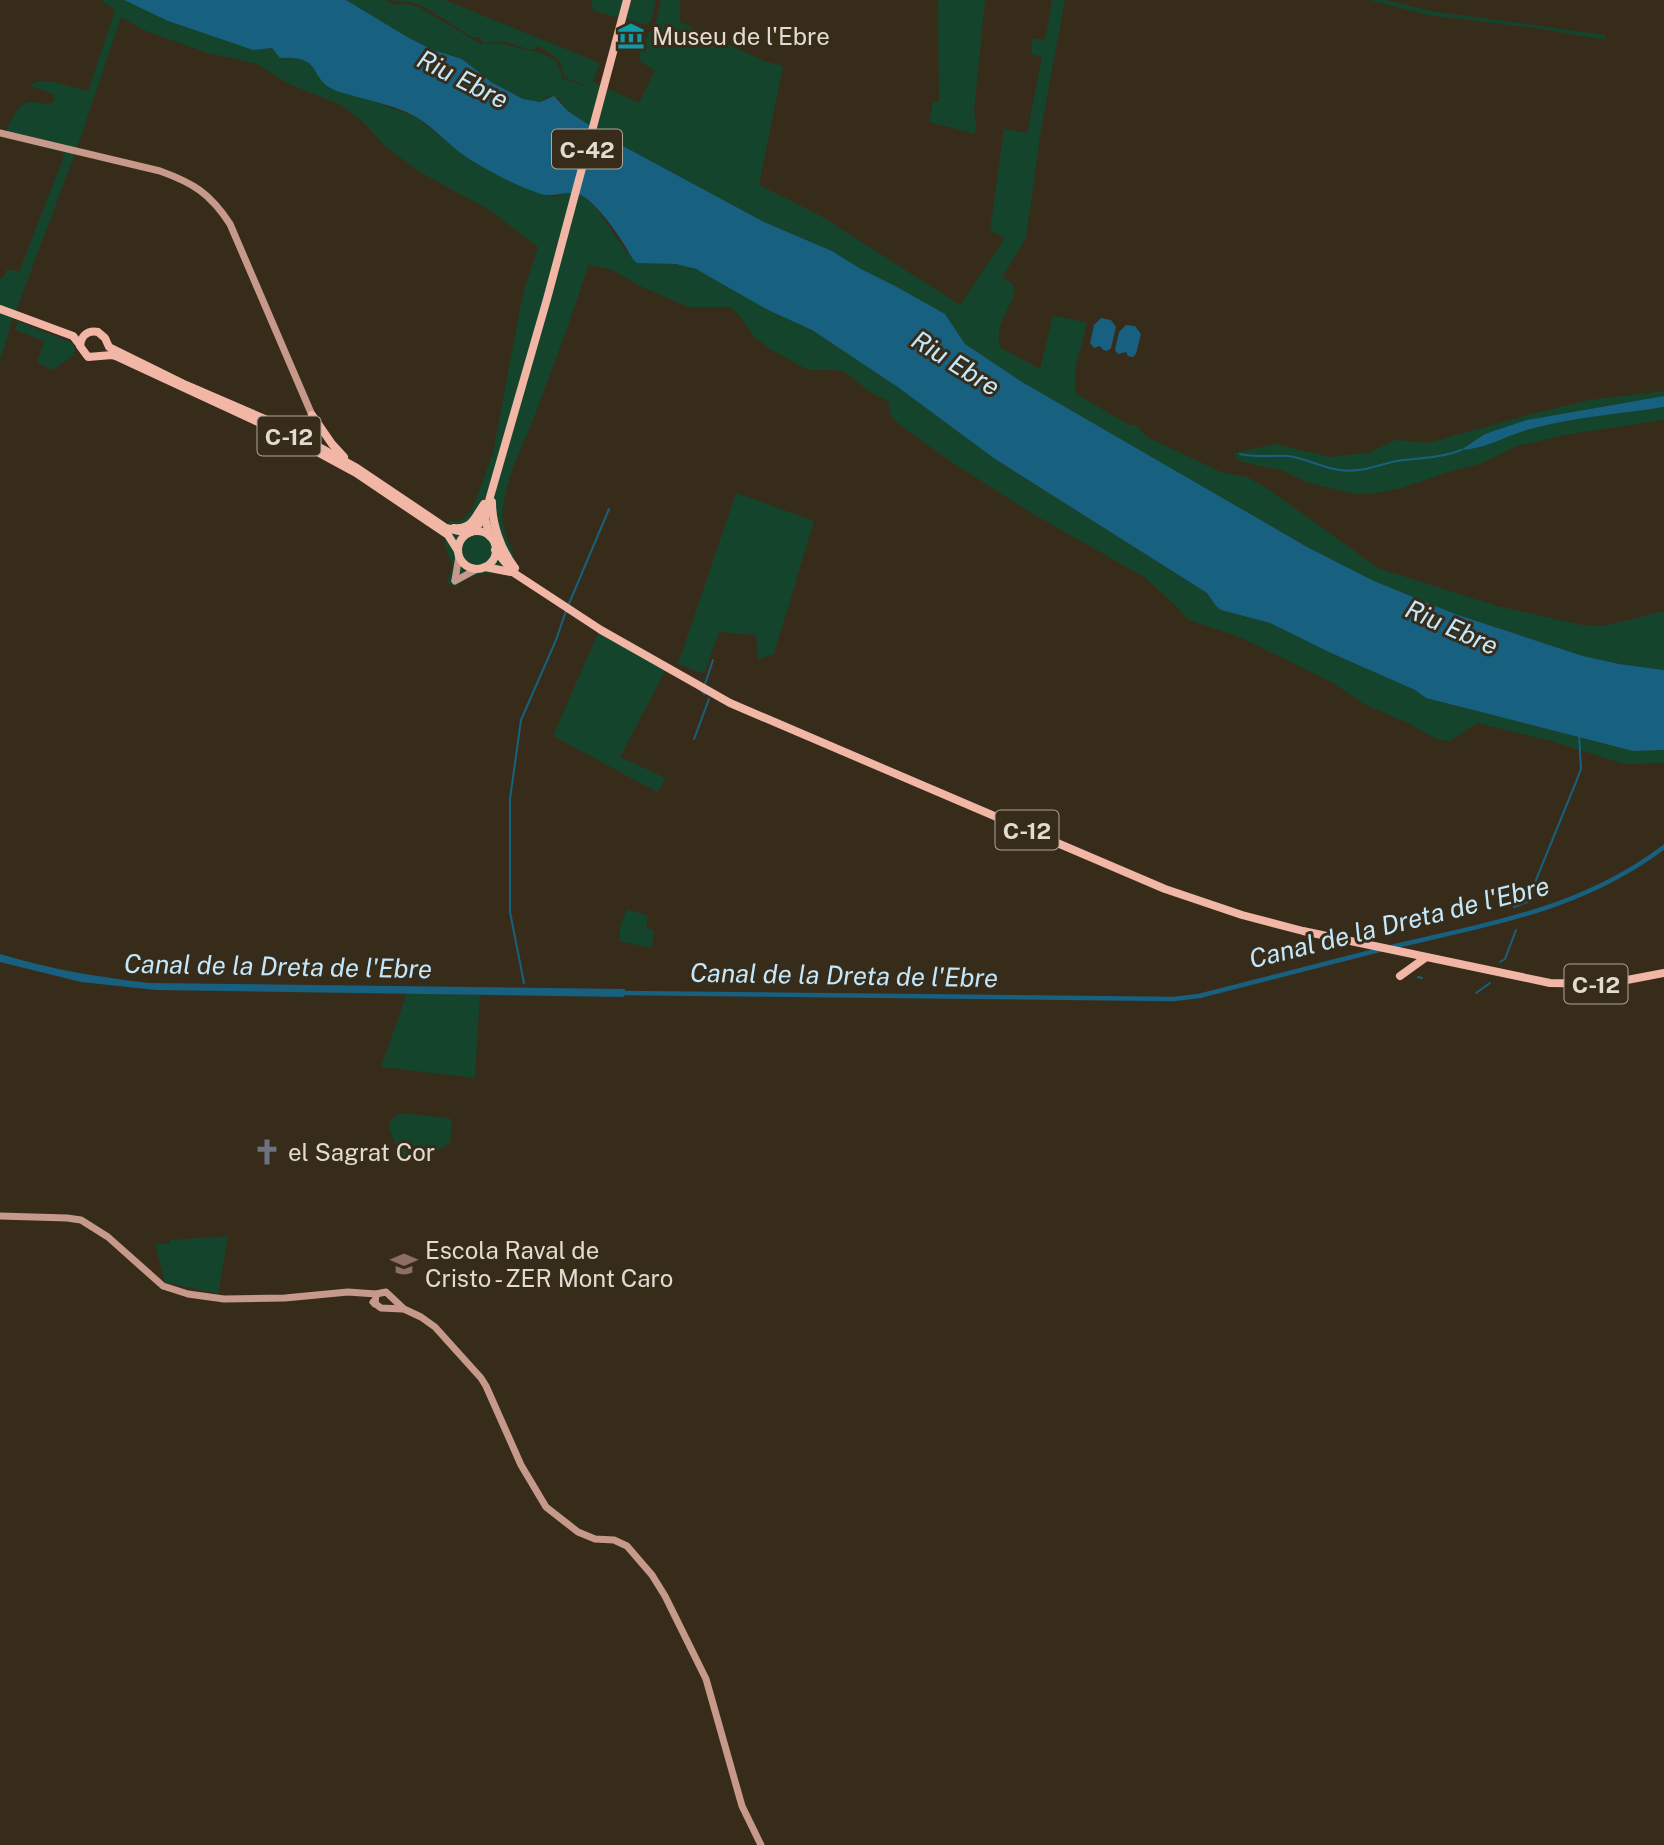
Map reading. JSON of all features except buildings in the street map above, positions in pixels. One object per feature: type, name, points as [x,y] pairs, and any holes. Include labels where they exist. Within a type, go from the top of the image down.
[{"type":"main road","name":"C-42","points":[[489,536],[485,519],[624,0]]},
{"type":"main road","name":"C-42","points":[[470,533],[481,519],[544,298]]},
{"type":"main road","points":[[0,309],[73,336],[86,334]]},
{"type":"main road","name":"C-12","points":[[86,334],[98,332],[109,347],[281,426],[357,468],[451,531],[481,532],[489,536],[495,550],[514,573],[625,643],[727,702],[1169,890],[1242,915],[1391,951],[1412,959],[1425,958],[1550,983],[1606,984],[1664,973]]},
{"type":"main road","points":[[80,345],[86,334]]},
{"type":"main road","name":"C-12","points":[[73,336],[86,356],[118,357],[322,453],[451,537],[465,565],[514,573]]},
{"type":"main road","points":[[101,355],[105,351],[106,342]]},
{"type":"main road","points":[[281,426],[309,436],[316,429],[312,415]]},
{"type":"main road","points":[[312,415],[332,444],[357,468]]},
{"type":"main road","points":[[498,475],[492,502],[493,515],[506,555],[514,567],[536,583],[543,592]]},
{"type":"main road","points":[[435,520],[450,527],[463,528],[474,521],[484,504]]},
{"type":"main road","points":[[458,554],[460,541],[470,533]]},
{"type":"main road","points":[[481,568],[493,560],[495,550]]},
{"type":"street","points":[[0,133],[160,171],[185,180],[204,191],[219,206],[230,223],[312,415]]},
{"type":"street","points":[[458,554],[455,581],[481,568]]},
{"type":"street","points":[[0,1216],[67,1217],[81,1220],[108,1237],[163,1286],[188,1294],[224,1300],[348,1292],[376,1294],[385,1291],[404,1309],[435,1327],[486,1386],[521,1465],[546,1507],[578,1532],[595,1539],[614,1540],[627,1546],[666,1596],[706,1679],[742,1805],[761,1845]]},
{"type":"street","points":[[364,1294],[380,1308],[404,1309]]},
{"type":"street","points":[[374,1304],[376,1294]]},
{"type":"street","points":[[386,1308],[391,1303],[391,1296]]},
{"type":"green space","points":[[101,0],[124,0],[168,21],[253,50],[272,48],[303,58],[323,83],[416,117],[464,155],[514,183],[546,196],[572,192],[579,194],[595,206],[628,254],[702,272],[768,310],[812,330],[899,388],[995,459],[1207,593],[1221,610],[1270,623],[1415,690],[1426,698],[1633,751],[1664,750],[1664,763],[1624,764],[1554,742],[1477,723],[1450,741],[1438,740],[1408,723],[1366,705],[1331,682],[1258,646],[1235,635],[1188,620],[1144,577],[1028,511],[900,425],[891,417],[888,401],[873,394],[846,373],[838,370],[808,370],[770,349],[754,337],[730,307],[688,307],[638,285],[612,270],[589,264],[505,495],[503,523],[514,562],[511,577],[482,574],[455,587],[447,582],[453,567],[444,543],[449,521],[460,521],[472,510],[493,453],[523,293],[538,247],[491,211],[420,172],[386,147],[360,119],[341,105],[287,83],[257,64],[205,52],[143,30],[121,17],[0,361],[0,279],[4,277],[7,269],[19,272],[65,153],[4,137],[13,116],[25,103],[53,102],[53,94],[31,86],[33,83],[53,82],[88,91],[115,10]]},
{"type":"green space","points":[[346,0],[385,0],[395,5],[418,7],[481,44],[501,44],[541,53],[556,60],[563,79],[592,88],[564,77],[560,61],[539,46],[532,50],[505,42],[483,43],[480,37],[472,37],[426,8],[414,3],[389,0],[445,0],[600,63],[593,82],[639,103],[655,71],[640,61],[643,44],[655,23],[661,0],[680,0],[680,22],[764,61],[783,66],[759,185],[821,216],[960,305],[1005,238],[990,230],[1004,129],[1027,133],[1042,57],[1031,54],[1033,38],[1045,40],[1052,0],[1065,0],[1041,130],[1026,238],[1002,278],[1012,283],[1015,292],[1000,327],[1001,348],[1040,369],[1053,315],[1087,323],[1075,370],[1075,393],[1129,425],[1136,425],[1147,437],[1223,473],[1247,477],[1268,489],[1378,568],[1497,606],[1582,625],[1604,626],[1664,611],[1664,670],[1583,656],[1455,614],[1374,581],[1309,548],[1022,382],[965,344],[945,314],[832,251],[764,222],[610,139],[568,111],[558,98],[548,96],[540,102],[523,99],[491,82],[462,59],[433,50],[409,38]]},
{"type":"green space","points":[[592,0],[656,0],[651,21],[646,25],[594,11]]},
{"type":"green space","points":[[938,0],[985,0],[974,112],[975,134],[929,122],[933,102],[939,102]]},
{"type":"green space","points":[[1369,0],[1386,0],[1431,11],[1605,35],[1606,40],[1427,15]]},
{"type":"green space","points":[[18,321],[72,343],[75,349],[73,356],[53,370],[37,362],[44,341],[15,330]]},
{"type":"green space","points":[[1664,391],[1664,396],[1527,420],[1463,450],[1481,447],[1535,427],[1583,418],[1664,407],[1664,420],[1570,434],[1517,446],[1480,464],[1399,489],[1372,494],[1349,493],[1306,482],[1284,471],[1242,462],[1234,453],[1276,444],[1330,457],[1368,453],[1396,440],[1428,443],[1590,400]]},
{"type":"green space","points":[[736,493],[814,521],[774,654],[758,659],[756,635],[719,632],[704,674],[678,664]]},
{"type":"green space","points":[[599,631],[665,671],[620,757],[666,778],[657,792],[553,736]]},
{"type":"green space","points":[[627,909],[648,916],[646,928],[654,930],[652,948],[619,941],[620,927]]},
{"type":"green space","points":[[407,993],[480,995],[475,1078],[381,1067]]},
{"type":"green space","points":[[400,1113],[449,1118],[452,1122],[450,1142],[445,1147],[407,1161],[401,1160],[389,1128],[391,1119]]},
{"type":"green space","points":[[228,1236],[218,1294],[165,1282],[155,1244],[170,1244],[170,1240]]},
{"type":"water","name":"Riu Ebre","points":[[124,0],[346,0],[409,38],[433,50],[462,59],[491,82],[523,99],[540,102],[554,96],[568,111],[610,139],[764,222],[832,251],[945,314],[965,344],[1022,382],[1309,548],[1374,581],[1455,614],[1583,656],[1664,670],[1664,750],[1633,751],[1426,698],[1415,690],[1270,623],[1221,610],[1207,593],[995,459],[899,388],[812,330],[768,310],[696,269],[676,264],[637,263],[606,219],[584,197],[573,193],[544,195],[508,181],[462,154],[416,117],[329,87],[304,60],[280,58],[272,48],[253,50],[168,21]]},
{"type":"water","points":[[1101,318],[1111,320],[1116,327],[1111,348],[1107,351],[1100,346],[1094,348],[1090,343],[1094,325]]},
{"type":"water","points":[[1126,325],[1135,326],[1141,334],[1133,357],[1126,352],[1118,354],[1115,350],[1119,332]]},
{"type":"water","points":[[1664,396],[1664,407],[1550,424],[1480,447],[1461,450],[1485,434],[1527,420]]},
{"type":"water","points":[[0,954],[74,972],[149,983],[625,989],[624,997],[156,990],[81,982],[0,962]]},
{"type":"waterway","points":[[1240,454],[1288,456],[1348,471],[1461,450]]},
{"type":"waterway","points":[[568,606],[609,509]]},
{"type":"waterway","points":[[524,983],[510,912],[510,799],[521,720],[566,611]]},
{"type":"waterway","points":[[705,684],[713,660]]},
{"type":"waterway","points":[[694,739],[709,699]]},
{"type":"waterway","points":[[1514,907],[1527,902],[1581,769],[1579,735]]},
{"type":"waterway","name":"Canal de la Dreta de l'Ebre","points":[[1392,947],[1534,912],[1567,900],[1633,868],[1664,847]]},
{"type":"waterway","points":[[1500,962],[1505,959],[1516,930]]},
{"type":"waterway","name":"Canal de la Dreta de l'Ebre","points":[[621,993],[1173,999],[1199,996],[1383,949]]},
{"type":"waterway","points":[[1418,977],[1422,978]]},
{"type":"waterway","points":[[1476,993],[1490,983]]},
{"type":"place","name":"Museu de l'Ebre","points":[[631,36]]},
{"type":"place","name":"el Sagrat Cor","points":[[267,1152]]},
{"type":"place","name":"Escola Raval de Cristo - ZER Mont Caro","points":[[404,1264]]}]
